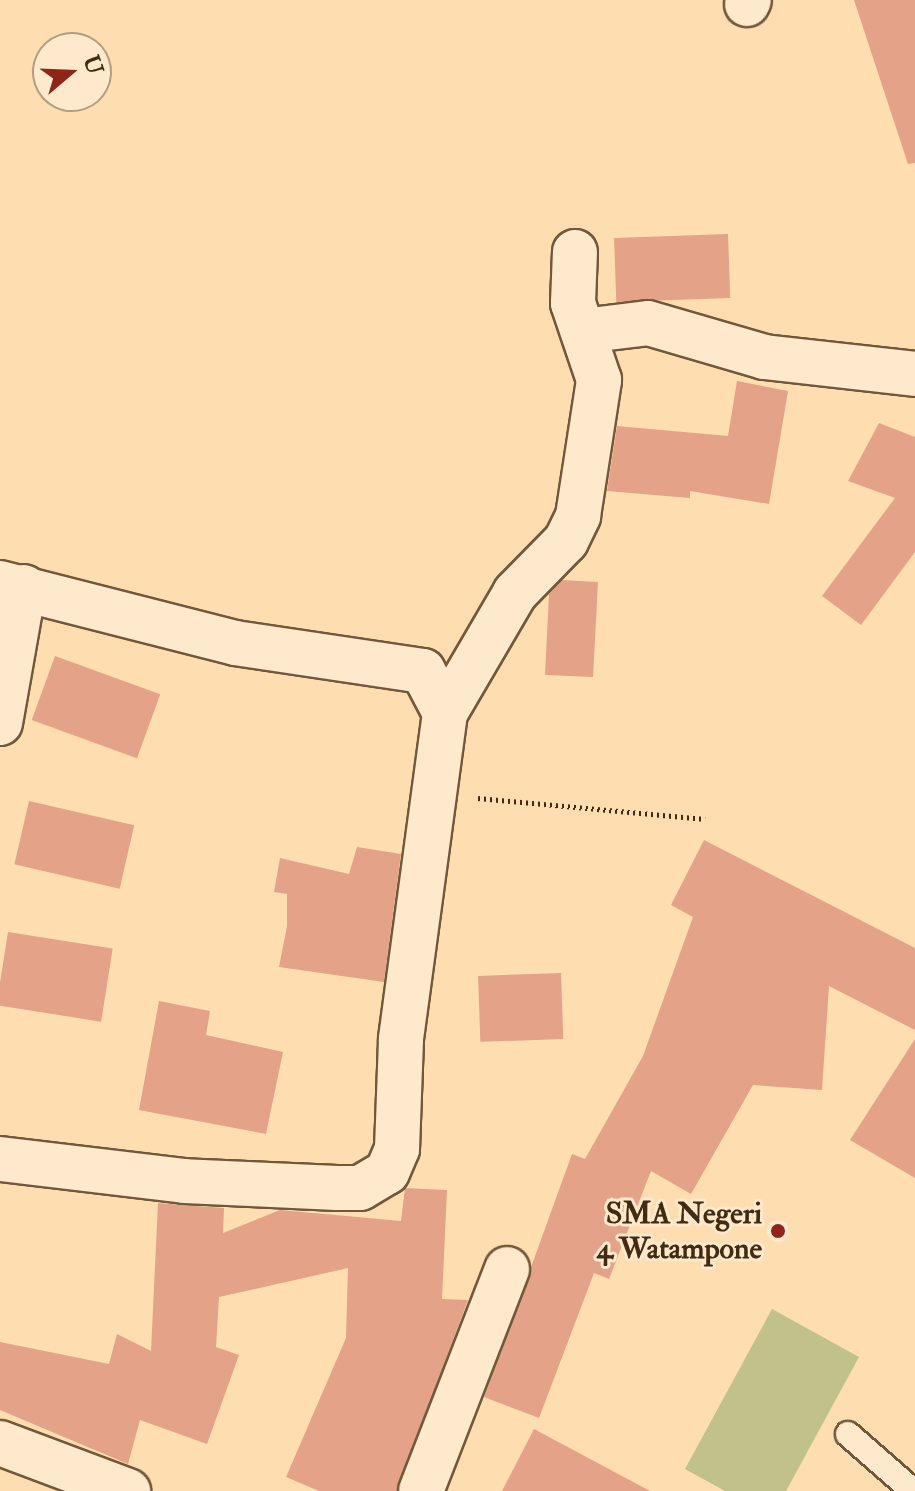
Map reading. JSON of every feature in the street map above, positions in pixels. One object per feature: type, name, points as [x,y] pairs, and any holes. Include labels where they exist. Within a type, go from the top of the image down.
[{"type":"street","points":[[0,1159],[185,1181],[337,1188],[377,1182],[397,1149],[429,793],[445,713],[515,593],[566,541],[578,516],[599,405],[571,286],[575,252]]},
{"type":"street","points":[[583,331],[648,323],[764,357],[915,374]]},
{"type":"street","points":[[0,723],[12,585],[235,643],[423,671],[445,713]]},
{"type":"street","points":[[421,1491],[507,1269]]},
{"type":"street","points":[[0,1443],[128,1491]]},
{"type":"lane","points":[[848,1434],[913,1491]]},
{"type":"path","points":[[429,793],[705,819]]},
{"type":"green space","points":[[772,1309],[859,1357],[786,1491],[725,1491],[685,1469]]},
{"type":"building","points":[[854,0],[915,0],[915,163],[908,164]]},
{"type":"building","points":[[728,234],[730,298],[616,302],[614,238]]},
{"type":"building","points":[[737,381],[788,391],[769,504],[690,491],[690,498],[607,491],[617,426],[728,436]]},
{"type":"building","points":[[879,423],[915,437],[915,552],[861,625],[822,596],[895,498],[848,481]]},
{"type":"building","points":[[562,580],[598,582],[593,677],[545,675],[549,594]]},
{"type":"building","points":[[55,656],[160,694],[137,758],[32,720]]},
{"type":"building","points":[[29,801],[134,825],[120,889],[14,864]]},
{"type":"building","points":[[704,840],[915,948],[915,1030],[829,986],[822,1090],[753,1085],[691,1194],[651,1171],[609,1279],[594,1273],[539,1418],[484,1397],[572,1154],[585,1159],[643,1056],[693,917],[671,905]]},
{"type":"building","points":[[357,847],[401,854],[384,982],[279,967],[287,926],[287,894],[274,892],[280,858],[349,874]]},
{"type":"building","points":[[8,932],[113,949],[101,1022],[0,1006],[0,983]]},
{"type":"building","points":[[561,973],[563,1039],[480,1042],[478,976]]},
{"type":"building","points":[[159,1001],[210,1011],[206,1035],[283,1052],[266,1134],[139,1110]]},
{"type":"building","points":[[915,1039],[915,1178],[850,1140]]},
{"type":"building","points":[[405,1188],[447,1190],[442,1299],[468,1300],[397,1491],[319,1491],[286,1477],[346,1338],[348,1268],[219,1297],[216,1347],[239,1355],[207,1444],[140,1420],[128,1464],[0,1410],[0,1342],[109,1364],[117,1334],[151,1351],[158,1203],[224,1208],[223,1233],[280,1210],[401,1221]]},
{"type":"building","points":[[534,1429],[650,1491],[502,1491]]},
{"type":"place","name":"SMA Negeri 4 Watampone","points":[[778,1231]]}]
